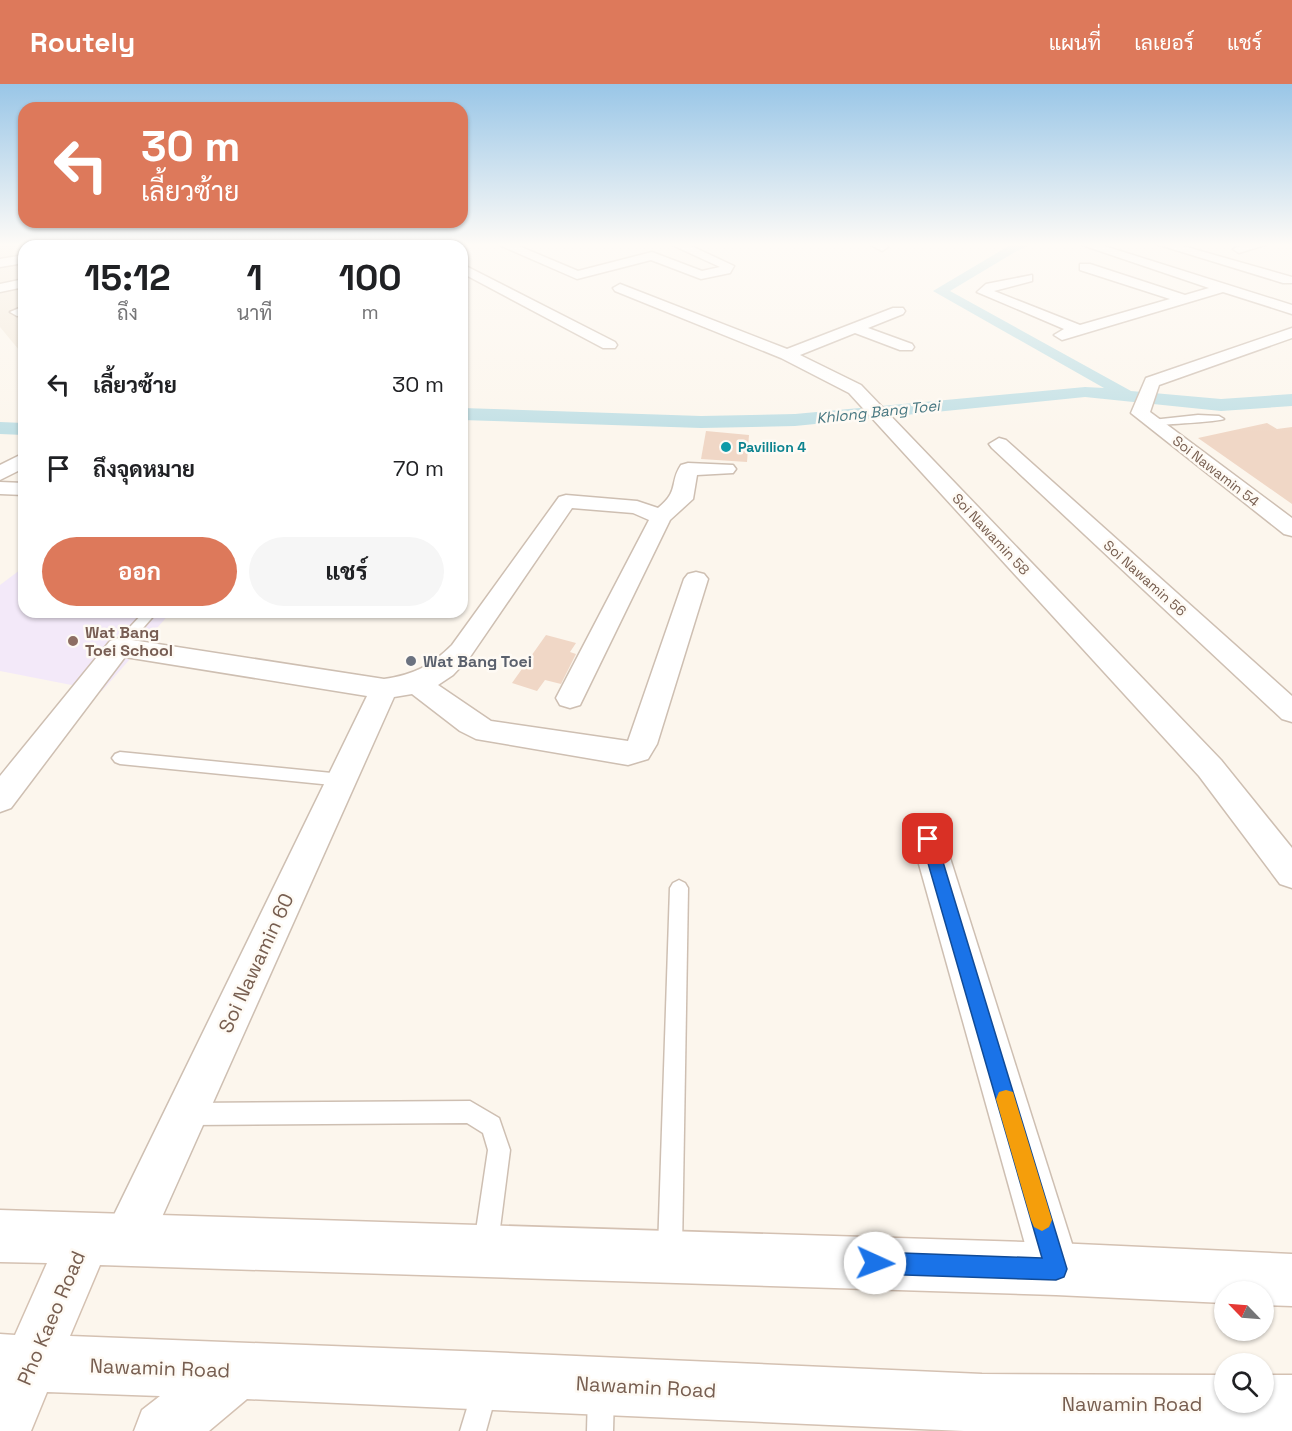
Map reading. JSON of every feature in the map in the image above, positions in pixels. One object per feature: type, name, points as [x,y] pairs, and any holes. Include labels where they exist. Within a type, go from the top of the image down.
[{"type":"main road","points":[[0,1236],[1056,1269],[1292,1280]]},
{"type":"main road","name":"Pho Kaeo Road","points":[[2,1431],[15,1364],[107,1238]]},
{"type":"main road","name":"Nawamin Road","points":[[15,1364],[237,1371],[480,1405],[1120,1418],[1292,1404]]},
{"type":"main road","points":[[163,1431],[237,1371]]},
{"type":"street","points":[[536,307],[609,345]]},
{"type":"street","name":"Soi Nawamin 58","points":[[667,307],[787,355],[855,389],[1210,768],[1292,873]]},
{"type":"street","points":[[1021,307],[1079,330]]},
{"type":"street","points":[[1062,335],[1158,307]]},
{"type":"street","points":[[787,355],[898,311]]},
{"type":"street","points":[[854,328],[906,347]]},
{"type":"street","points":[[1146,418],[1152,382],[1292,333]]},
{"type":"street","name":"Soi Nawamin 54","points":[[1146,418],[1292,529]]},
{"type":"street","name":"Soi Nawamin 56","points":[[999,444],[1292,712]]},
{"type":"street","points":[[0,474],[18,463]]},
{"type":"street","points":[[570,698],[661,517],[682,499],[688,469],[726,469]]},
{"type":"street","points":[[0,488],[18,489]]},
{"type":"street","points":[[401,686],[442,672],[460,651],[566,501],[637,507],[661,517]]},
{"type":"street","points":[[0,799],[119,647],[401,686],[486,731],[628,753],[637,751],[642,744],[696,579]]},
{"type":"street","name":"Soi Nawamin 60","points":[[107,1238],[186,1114],[342,780],[401,686]]},
{"type":"street","points":[[928,839],[1056,1269]]},
{"type":"lane","points":[[1146,418],[1219,419]]},
{"type":"lane","points":[[119,647],[146,618]]},
{"type":"lane","points":[[120,758],[342,780]]},
{"type":"lane","points":[[670,1256],[679,888]]},
{"type":"lane","points":[[186,1114],[470,1112],[491,1126],[499,1150],[486,1250]]},
{"type":"shaded area","points":[[0,307],[18,307],[18,349],[0,327]]},
{"type":"shaded area","name":"Wat Bang Toei School","points":[[18,572],[18,618],[166,618],[102,691],[0,671],[0,585]]},
{"type":"building","points":[[1267,423],[1277,429],[1292,427],[1292,504],[1198,438]]},
{"type":"building","name":"Pavillion 4","points":[[706,431],[749,435],[747,462],[701,459]]},
{"type":"building","points":[[546,635],[576,643],[570,652],[576,654],[561,684],[545,680],[537,691],[512,683]]},
{"type":"waterway","points":[[969,307],[1122,391]]},
{"type":"waterway","name":"Khlong Bang Toei","points":[[468,414],[701,422],[795,420],[1085,392],[1221,405],[1292,400]]},
{"type":"waterway","name":"Khlong Bang Toei","points":[[0,428],[18,429]]},
{"type":"slow traffic","points":[[1006,1099],[1042,1220]]},
{"type":"place","name":"Pavillion 4","points":[[726,447]]},
{"type":"place","name":"Wat Bang Toei School","points":[[73,641]]},
{"type":"place","name":"Wat Bang Toei","points":[[411,661]]},
{"type":"route","points":[[875,1263],[1056,1269],[928,839]]}]
